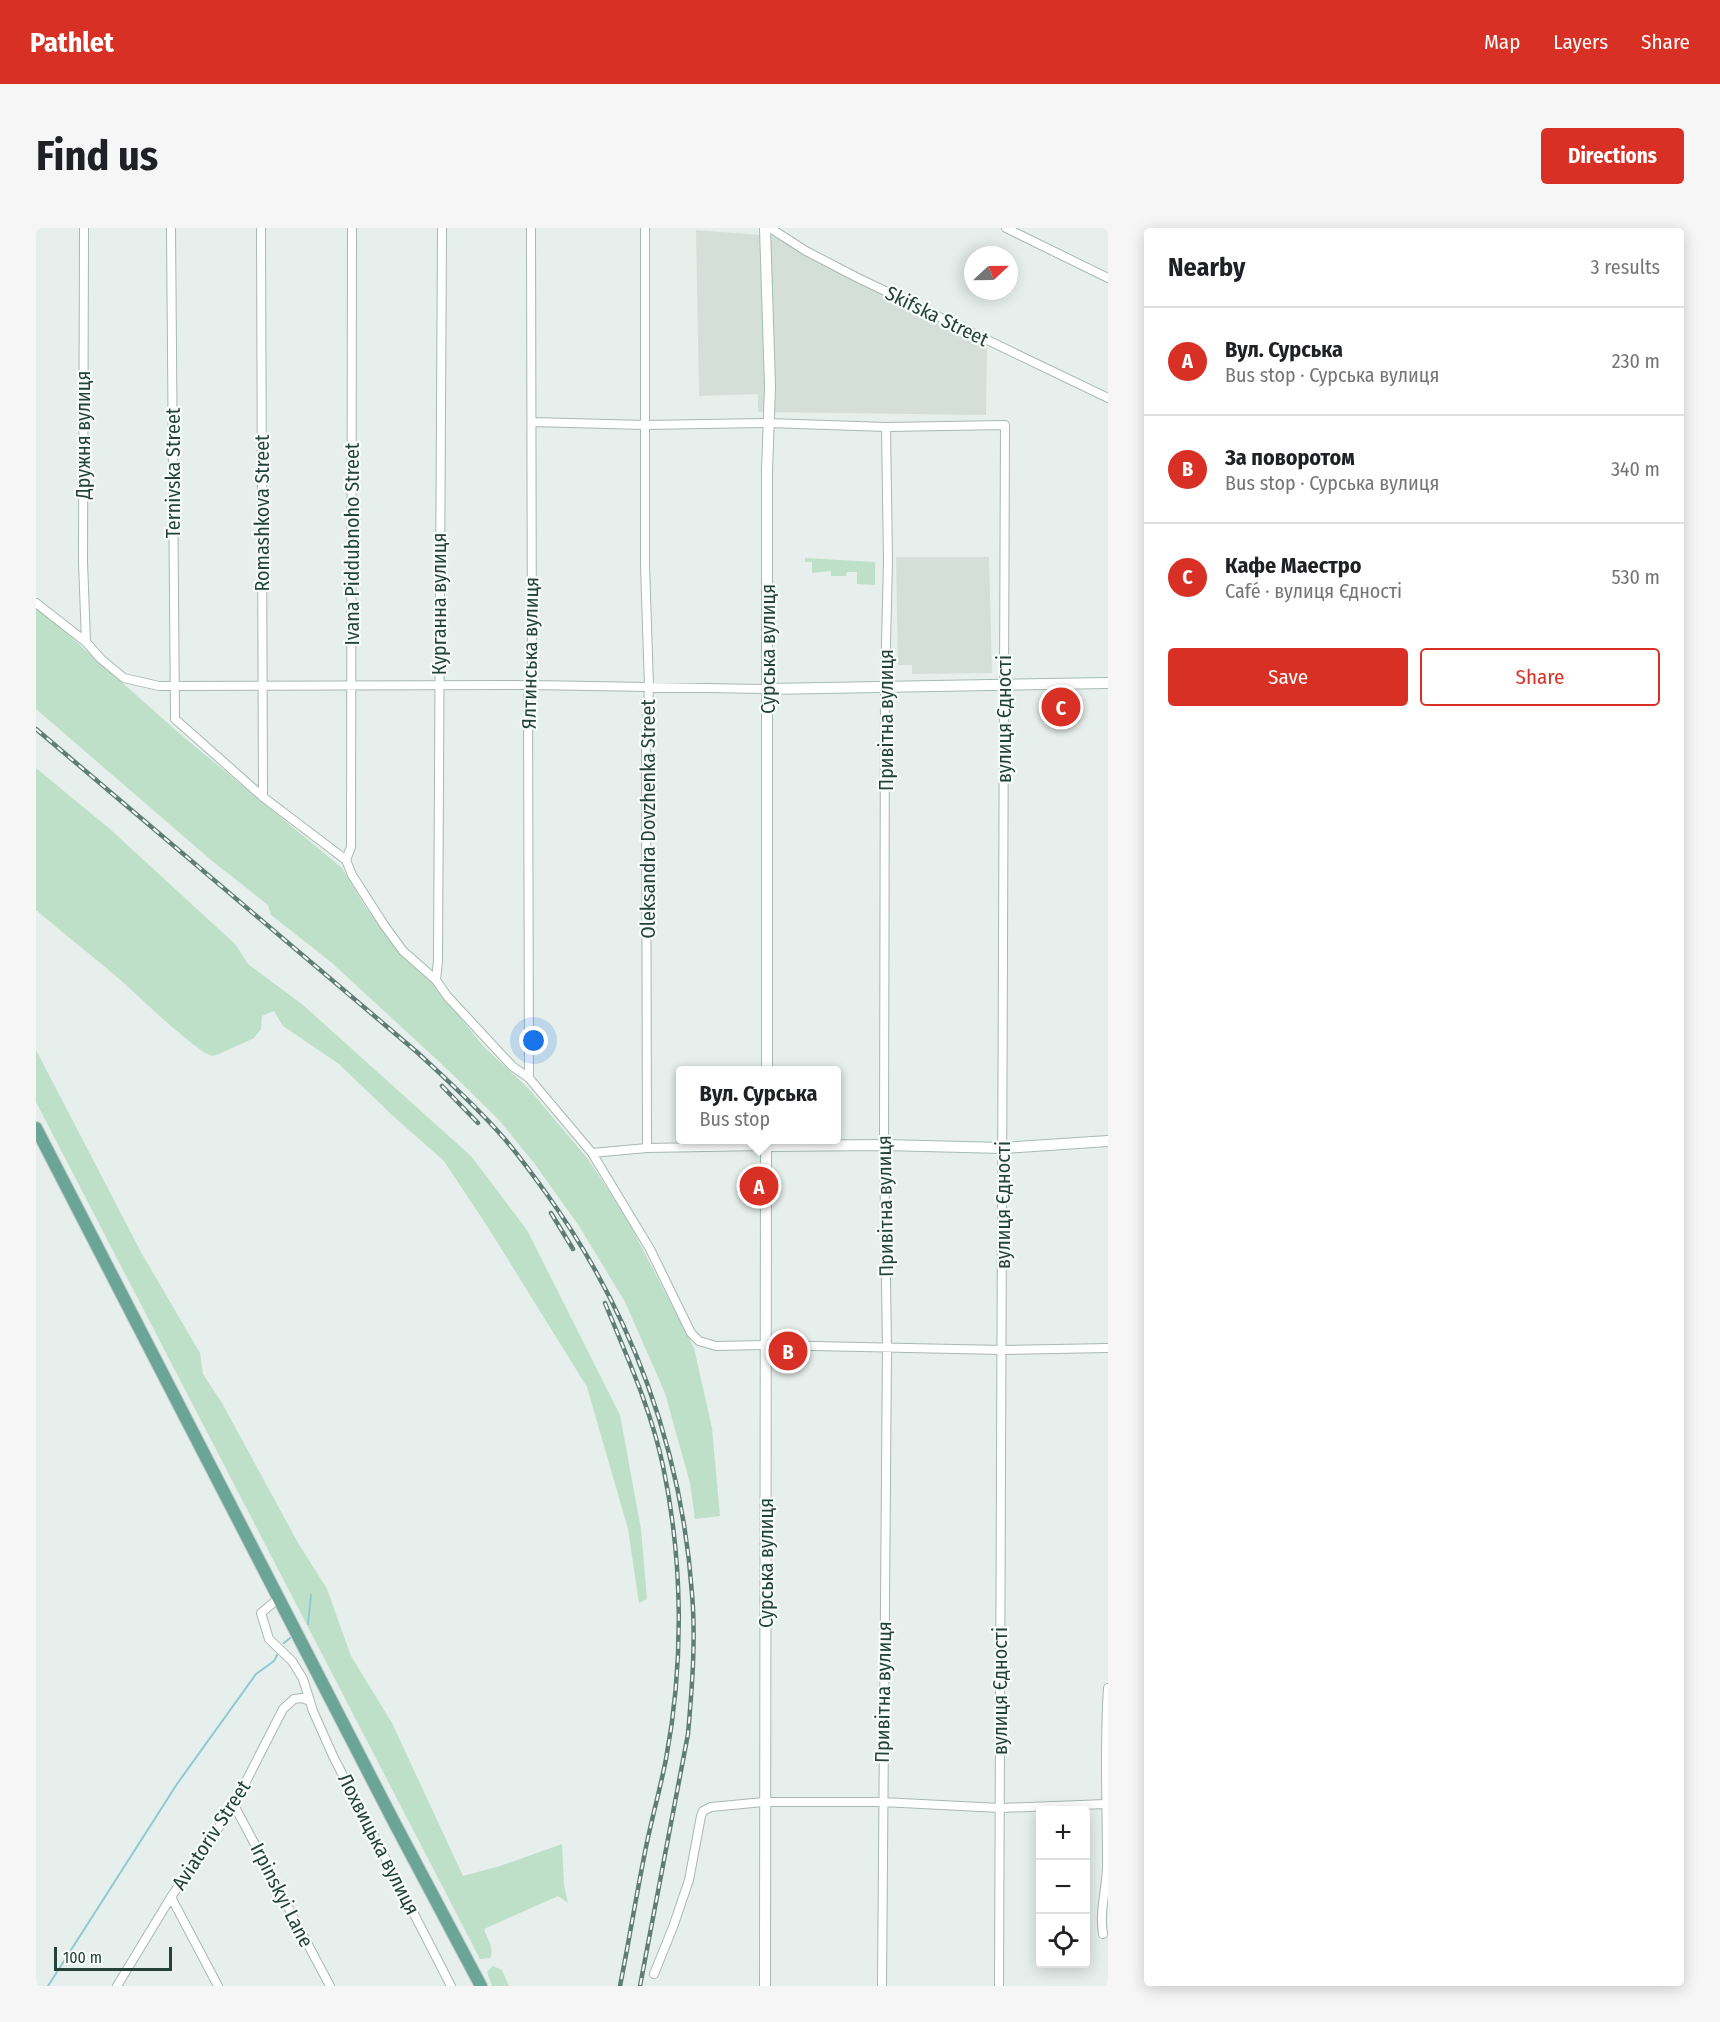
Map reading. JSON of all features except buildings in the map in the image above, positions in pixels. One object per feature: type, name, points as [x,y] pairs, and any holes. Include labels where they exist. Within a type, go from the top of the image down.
[{"type":"main road","points":[[36,1128],[481,1986]]},
{"type":"street","name":"Дружня вулиця","points":[[84,228],[83,562],[86,642]]},
{"type":"street","name":"Ternivska Street","points":[[171,228],[175,719],[263,797]]},
{"type":"street","name":"Romashkova Street","points":[[261,228],[263,797]]},
{"type":"street","name":"Ivana Piddubnoho Street","points":[[346,860],[351,847],[352,228]]},
{"type":"street","name":"Курганна вулиця","points":[[436,980],[438,961],[442,228]]},
{"type":"street","name":"Ялтинська вулиця","points":[[529,1078],[528,696],[532,685],[531,228]]},
{"type":"street","name":"Oleksandra Dovzhenka Street","points":[[645,228],[645,565],[649,687],[646,746],[647,1148]]},
{"type":"street","name":"Skifska Street","points":[[767,228],[856,277],[1108,398]]},
{"type":"street","name":"Сурська вулиця","points":[[767,228],[769,340],[767,1066]]},
{"type":"street","points":[[1006,228],[1108,278]]},
{"type":"street","points":[[532,422],[645,425],[768,423],[886,427]]},
{"type":"street","name":"вулиця Єдності","points":[[886,427],[1005,424],[999,1986]]},
{"type":"street","name":"Привітна вулиця","points":[[882,1986],[886,1348],[885,686],[888,561],[886,427]]},
{"type":"street","points":[[36,603],[86,642],[101,659],[124,678],[159,686],[532,685],[768,689],[1108,683]]},
{"type":"street","points":[[263,797],[346,860],[352,875],[403,951],[436,980],[447,996],[488,1042],[512,1066],[529,1078],[592,1153],[650,1249],[691,1333],[699,1341],[716,1346],[1002,1350],[1108,1348]]},
{"type":"street","points":[[825,1144],[1003,1148],[1108,1141]]},
{"type":"street","points":[[592,1153],[742,1144]]},
{"type":"street","name":"Сурська вулиця","points":[[765,1986],[766,1144]]},
{"type":"street","name":"Лохвицька вулиця","points":[[279,1598],[261,1614],[269,1639],[292,1661],[303,1679],[333,1756],[452,1986]]},
{"type":"street","points":[[1103,1934],[1101,1920],[1107,1868],[1106,1721],[1108,1688]]},
{"type":"street","name":"Aviatoriv Street","points":[[117,1986],[171,1897],[234,1805],[284,1709],[294,1699],[302,1698],[310,1701]]},
{"type":"street","points":[[654,1974],[689,1880],[700,1816],[703,1811],[711,1808],[765,1802],[882,1802],[1000,1808],[1106,1804]]},
{"type":"street","name":"Irpinskyi Lane","points":[[234,1805],[330,1986]]},
{"type":"street","points":[[171,1897],[218,1986]]},
{"type":"shaded area","points":[[696,230],[772,236],[987,344],[986,415],[758,412],[758,394],[699,396]]},
{"type":"shaded area","points":[[896,557],[989,557],[992,673],[912,674],[912,665],[898,665]]},
{"type":"green space","points":[[805,558],[875,562],[875,585],[857,584],[857,572],[847,572],[846,576],[831,576],[831,571],[812,573],[812,562],[805,562]]},
{"type":"green space","points":[[36,606],[180,734],[342,868],[365,906],[401,955],[433,983],[483,1046],[529,1089],[588,1159],[627,1219],[694,1348],[712,1428],[720,1516],[695,1519],[690,1483],[665,1393],[625,1302],[579,1226],[534,1163],[499,1120],[331,962],[271,915],[268,905],[211,860],[36,709]]},
{"type":"green space","points":[[36,768],[111,830],[235,944],[248,964],[303,1005],[471,1156],[527,1230],[620,1415],[641,1529],[647,1599],[639,1603],[628,1529],[587,1387],[444,1161],[339,1064],[283,1026],[274,1011],[262,1016],[261,1029],[254,1038],[212,1056],[178,1032],[117,977],[36,910]]},
{"type":"green space","points":[[36,1050],[142,1254],[200,1353],[203,1374],[222,1403],[297,1541],[327,1589],[351,1656],[392,1723],[463,1876],[500,1866],[562,1844],[564,1885],[568,1903],[558,1896],[484,1929],[491,1947],[490,1958],[480,1959],[36,1102]]},
{"type":"green space","points":[[493,1966],[502,1970],[509,1986],[492,1986],[487,1972]]},
{"type":"waterway","points":[[308,1624],[311,1595]]},
{"type":"waterway","points":[[284,1643],[290,1638]]},
{"type":"waterway","points":[[48,1986],[177,1784],[256,1674],[274,1661],[277,1655]]},
{"type":"railway","points":[[36,729],[418,1053],[482,1114],[525,1164],[576,1238],[627,1334],[647,1383],[664,1435],[677,1487],[686,1540],[694,1629],[688,1734],[640,1986]]},
{"type":"railway","points":[[442,1086],[478,1123]]},
{"type":"railway","points":[[551,1213],[573,1249]]},
{"type":"railway","points":[[605,1303],[638,1383],[658,1445],[670,1502],[679,1612],[672,1723],[620,1986]]},
{"type":"place","name":"Кафе Маестро","points":[[1061,707]]},
{"type":"place","name":"Вул. Сурська","points":[[759,1186]]},
{"type":"place","name":"За поворотом","points":[[788,1351]]}]
